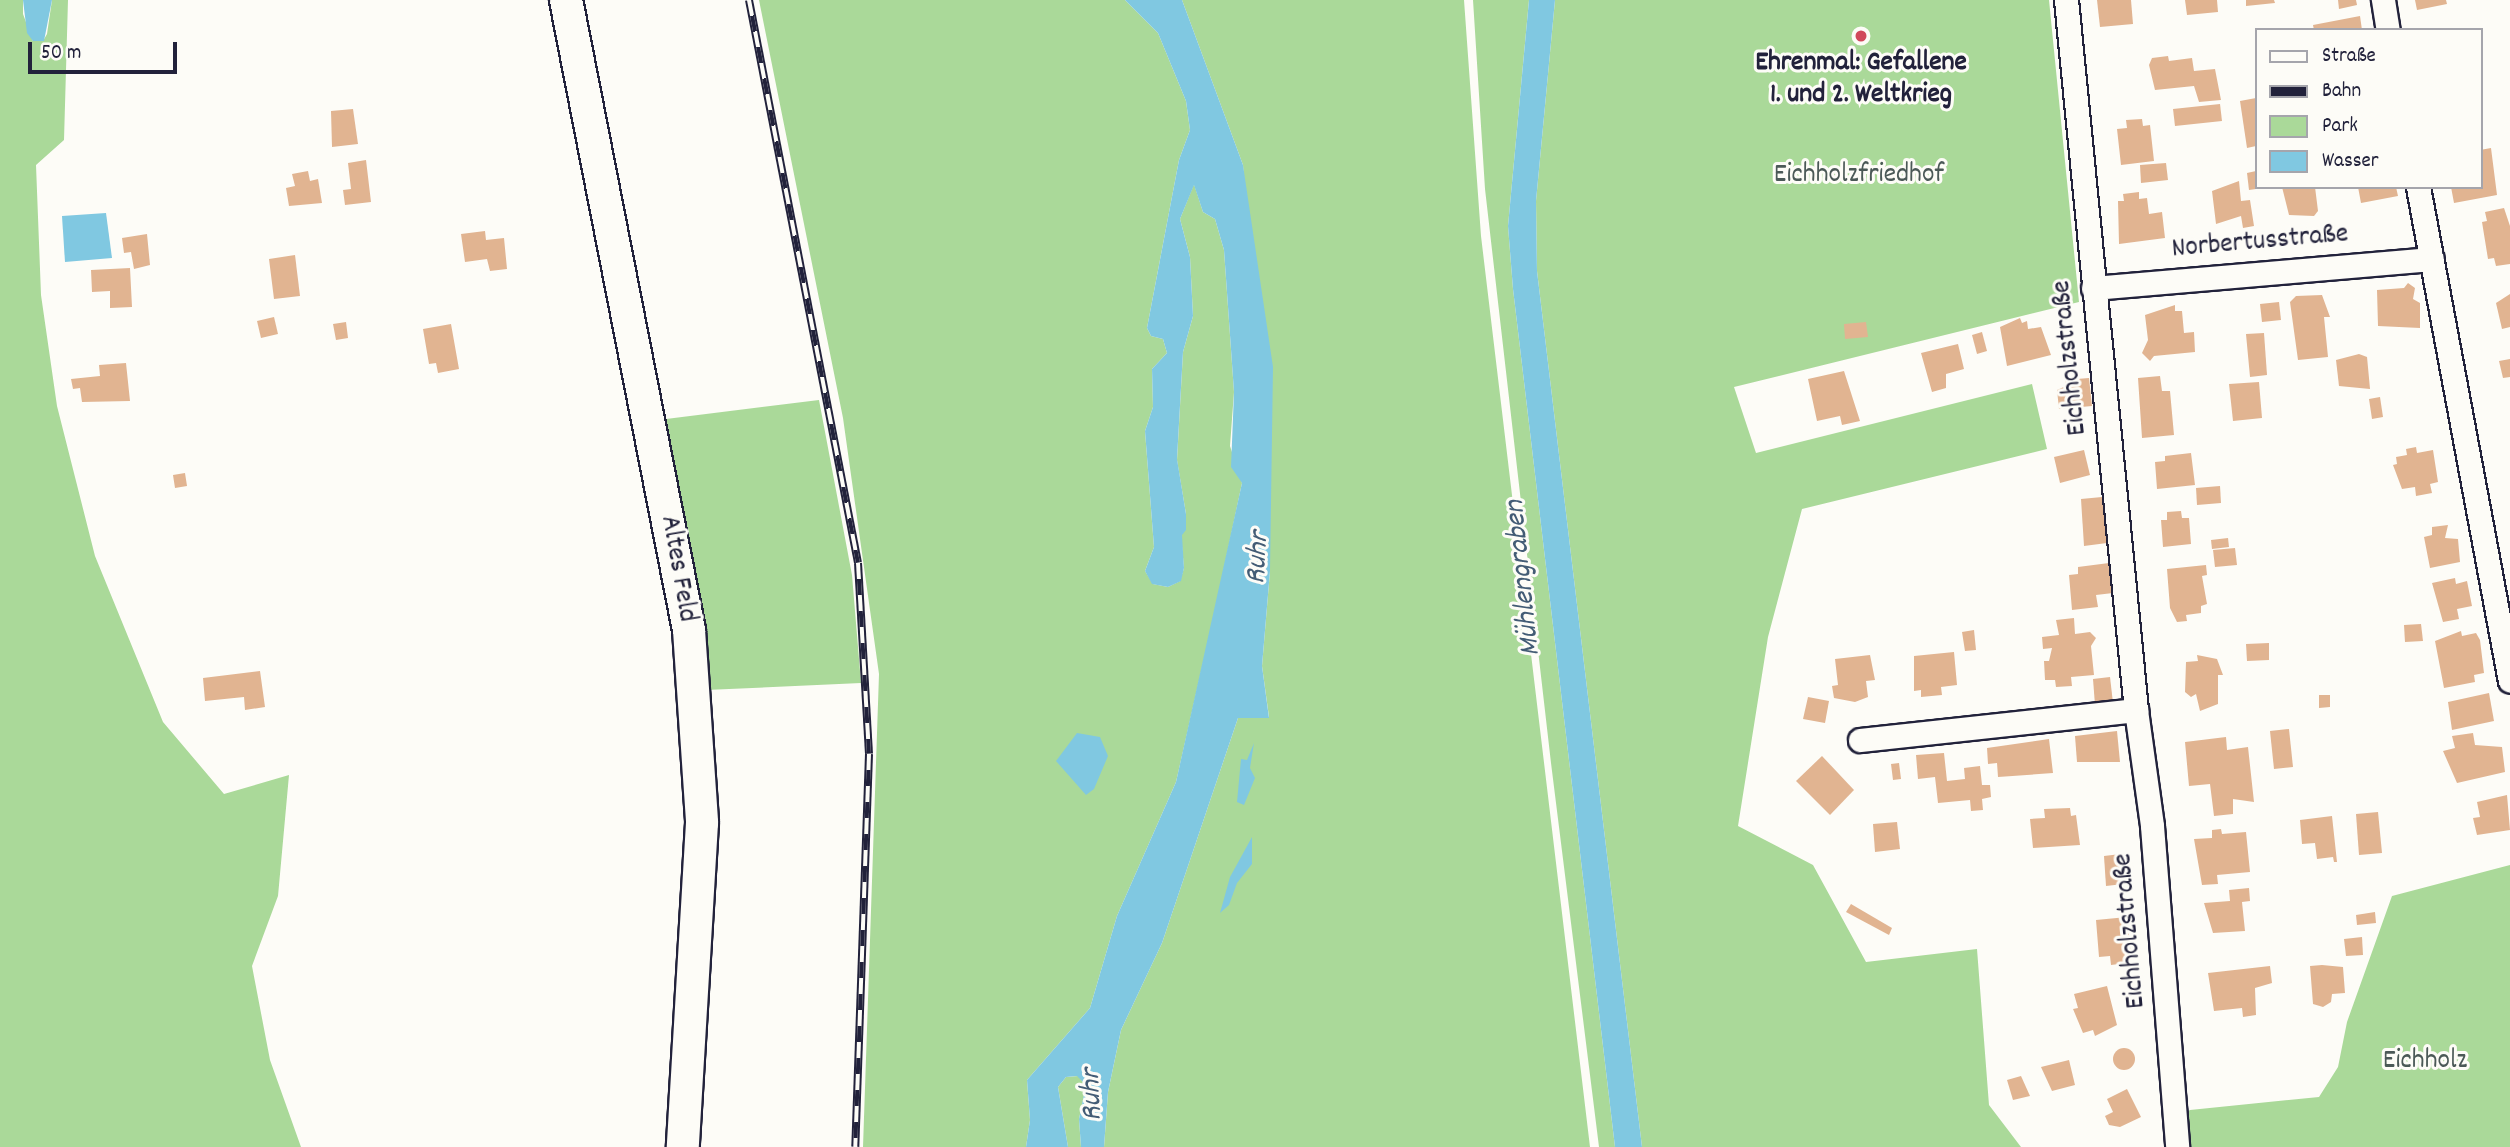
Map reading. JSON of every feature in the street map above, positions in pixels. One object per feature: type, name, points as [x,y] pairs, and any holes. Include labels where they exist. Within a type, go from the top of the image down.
[{"type":"main road","name":"Altes Feld","points":[[566,0],[690,631],[702,823],[683,1147]]},
{"type":"street","name":"Eichholzstraße","points":[[2066,0],[2136,710],[2152,825],[2176,1147]]},
{"type":"street","points":[[2383,0],[2388,28]]},
{"type":"street","points":[[2418,189],[2510,681]]},
{"type":"street","name":"Norbertusstraße","points":[[2093,288],[2432,258]]},
{"type":"street","points":[[1860,740],[2136,710]]},
{"type":"green space","points":[[0,0],[23,0],[23,14],[33,41],[43,41],[47,34],[52,0],[68,0],[64,140],[36,165],[41,295],[57,406],[95,556],[163,722],[224,794],[289,775],[278,896],[252,966],[270,1060],[301,1147],[0,1147]]},
{"type":"green space","points":[[759,0],[1125,0],[1158,33],[1186,101],[1190,130],[1179,160],[1147,328],[1151,336],[1163,339],[1167,353],[1152,369],[1153,407],[1145,431],[1154,547],[1145,571],[1153,584],[1168,587],[1180,581],[1184,568],[1181,535],[1186,514],[1177,460],[1183,352],[1193,316],[1190,257],[1180,219],[1194,184],[1203,212],[1215,219],[1224,250],[1234,392],[1230,446],[1242,483],[1217,601],[1176,782],[1117,916],[1090,1008],[1027,1080],[1030,1120],[1026,1147],[863,1147],[879,674],[843,418]]},
{"type":"green space","points":[[1182,0],[1464,0],[1481,236],[1590,1147],[1104,1147],[1108,1092],[1121,1030],[1162,943],[1238,718],[1269,717],[1262,666],[1270,571],[1243,165]]},
{"type":"green space","points":[[1473,0],[1529,0],[1508,226],[1513,289],[1615,1147],[1599,1147],[1551,763],[1485,189]]},
{"type":"green space","name":"Eichholzfriedhof","points":[[1555,0],[2049,0],[2079,302],[1734,387],[1756,453],[2032,384],[2047,449],[1802,509],[1768,637],[1738,826],[1813,865],[1866,962],[1977,949],[1989,1105],[2021,1147],[1642,1147],[1537,271],[1536,201]]},
{"type":"green space","points":[[819,400],[852,575],[861,683],[706,690],[692,569],[666,419]]},
{"type":"green space","name":"Eichholz","points":[[2510,865],[2510,1147],[2165,1147],[2167,1125],[2190,1110],[2319,1097],[2338,1067],[2347,1022],[2392,896]]},
{"type":"green space","points":[[1078,1076],[1086,1085],[1079,1119],[1081,1147],[1068,1147],[1058,1087],[1066,1077]]},
{"type":"water","points":[[23,0],[52,0],[44,41],[33,41],[27,33]]},
{"type":"water","name":"Ruhr","points":[[1125,0],[1182,0],[1243,165],[1273,367],[1270,571],[1262,666],[1269,718],[1238,718],[1162,943],[1121,1030],[1108,1092],[1104,1147],[1081,1147],[1079,1119],[1086,1085],[1077,1076],[1066,1077],[1058,1087],[1068,1147],[1026,1147],[1030,1120],[1027,1080],[1090,1008],[1117,916],[1176,782],[1242,483],[1231,467],[1234,392],[1224,250],[1215,219],[1203,212],[1194,185],[1180,219],[1190,257],[1193,316],[1183,352],[1177,459],[1186,514],[1186,530],[1182,535],[1184,568],[1181,581],[1168,587],[1152,584],[1145,571],[1154,547],[1145,431],[1153,407],[1152,369],[1167,353],[1163,339],[1151,336],[1147,328],[1179,160],[1190,130],[1186,101],[1158,33]]},
{"type":"water","points":[[1529,0],[1555,0],[1536,201],[1537,271],[1642,1147],[1615,1147],[1513,289],[1508,226]]},
{"type":"water","points":[[106,213],[112,258],[65,262],[62,216]]},
{"type":"water","points":[[1077,733],[1100,737],[1108,756],[1094,789],[1086,795],[1056,761]]},
{"type":"water","points":[[1254,743],[1250,768],[1255,778],[1244,805],[1237,802],[1241,759],[1247,760]]},
{"type":"water","points":[[1252,837],[1252,864],[1237,883],[1229,905],[1220,913],[1230,877]]},
{"type":"building","points":[[2097,0],[2131,0],[2133,24],[2100,27]]},
{"type":"building","points":[[2185,0],[2217,0],[2218,12],[2187,15]]},
{"type":"building","points":[[2246,0],[2274,0],[2275,3],[2246,6]]},
{"type":"building","points":[[2338,0],[2356,0],[2357,5],[2339,9]]},
{"type":"building","points":[[2415,0],[2446,0],[2447,4],[2417,10]]},
{"type":"building","points":[[2360,16],[2362,28],[2314,28],[2313,25]]},
{"type":"building","points":[[2168,56],[2169,61],[2192,58],[2194,71],[2215,69],[2221,100],[2199,102],[2194,86],[2155,90],[2149,65],[2152,58]]},
{"type":"building","points":[[2254,98],[2254,146],[2247,148],[2240,101]]},
{"type":"building","points":[[2220,104],[2222,121],[2175,126],[2173,109]]},
{"type":"building","points":[[353,109],[358,144],[332,147],[331,111]]},
{"type":"building","points":[[2142,119],[2143,126],[2150,125],[2154,161],[2121,165],[2117,129],[2127,128],[2126,120]]},
{"type":"building","points":[[2491,148],[2497,195],[2454,203],[2451,189],[2482,189],[2482,150]]},
{"type":"building","points":[[366,160],[371,202],[345,205],[343,190],[351,189],[348,163]]},
{"type":"building","points":[[2166,163],[2168,180],[2141,183],[2140,165]]},
{"type":"building","points":[[308,171],[310,181],[318,179],[322,203],[289,206],[286,188],[295,186],[292,174]]},
{"type":"building","points":[[2254,171],[2256,189],[2249,190],[2247,173]]},
{"type":"building","points":[[2239,181],[2241,201],[2250,200],[2254,226],[2243,228],[2241,216],[2216,224],[2212,191]]},
{"type":"building","points":[[2282,189],[2315,189],[2318,211],[2314,216],[2289,215]]},
{"type":"building","points":[[2358,189],[2396,189],[2398,196],[2361,203]]},
{"type":"building","points":[[2139,192],[2139,199],[2147,198],[2149,214],[2162,212],[2165,238],[2119,244],[2118,201],[2124,201],[2123,194]]},
{"type":"building","points":[[2504,208],[2510,226],[2510,264],[2496,266],[2494,258],[2488,259],[2482,222],[2487,221],[2485,212]]},
{"type":"building","points":[[485,231],[486,240],[504,238],[507,269],[490,271],[487,259],[465,262],[461,234]]},
{"type":"building","points":[[147,234],[150,265],[134,269],[131,252],[124,253],[122,238]]},
{"type":"building","points":[[295,255],[300,296],[274,299],[269,259]]},
{"type":"building","points":[[130,268],[132,307],[110,308],[110,291],[92,292],[91,270]]},
{"type":"building","points":[[2408,283],[2415,288],[2413,299],[2420,303],[2420,328],[2378,326],[2377,290],[2404,288]]},
{"type":"building","points":[[2510,294],[2510,327],[2502,329],[2496,303]]},
{"type":"building","points":[[2322,295],[2330,317],[2324,317],[2328,357],[2298,360],[2290,302],[2296,296]]},
{"type":"building","points":[[2279,302],[2281,320],[2262,322],[2260,304]]},
{"type":"building","points":[[2175,305],[2175,311],[2182,311],[2184,333],[2194,332],[2195,352],[2154,356],[2150,361],[2142,353],[2148,340],[2145,315]]},
{"type":"building","points":[[274,317],[278,334],[261,338],[257,321]]},
{"type":"building","points":[[2020,318],[2022,323],[2027,321],[2028,329],[2041,327],[2051,355],[2007,366],[2000,327]]},
{"type":"building","points":[[346,322],[348,338],[336,340],[333,324]]},
{"type":"building","points":[[1866,322],[1868,337],[1845,339],[1844,324]]},
{"type":"building","points":[[451,324],[459,369],[438,373],[436,363],[429,364],[423,329]]},
{"type":"building","points":[[1982,332],[1987,351],[1977,354],[1972,335]]},
{"type":"building","points":[[2264,333],[2267,375],[2250,377],[2246,334]]},
{"type":"building","points":[[1958,344],[1964,369],[1946,374],[1946,388],[1932,392],[1921,353]]},
{"type":"building","points":[[2359,354],[2367,357],[2370,389],[2339,386],[2336,360]]},
{"type":"building","points":[[2510,359],[2510,377],[2503,378],[2499,361]]},
{"type":"building","points":[[126,363],[130,401],[82,402],[80,388],[73,389],[71,379],[100,376],[99,365]]},
{"type":"building","points":[[1844,371],[1860,421],[1842,425],[1840,416],[1817,421],[1808,379]]},
{"type":"building","points":[[2160,376],[2162,391],[2170,391],[2174,435],[2142,438],[2138,378]]},
{"type":"building","points":[[2089,378],[2092,406],[2059,409],[2057,390],[2066,386],[2065,380]]},
{"type":"building","points":[[2259,382],[2262,418],[2233,421],[2229,384]]},
{"type":"building","points":[[2380,397],[2383,417],[2372,419],[2369,399]]},
{"type":"building","points":[[2416,447],[2417,453],[2433,450],[2438,482],[2430,484],[2432,493],[2416,496],[2415,487],[2402,489],[2393,465],[2397,464],[2396,457],[2407,455],[2406,449]]},
{"type":"building","points":[[2084,450],[2090,475],[2060,483],[2054,457]]},
{"type":"building","points":[[2191,453],[2195,485],[2157,489],[2155,462],[2165,461],[2165,456]]},
{"type":"building","points":[[185,473],[187,486],[175,488],[173,475]]},
{"type":"building","points":[[2220,486],[2221,503],[2197,505],[2196,488]]},
{"type":"building","points":[[2102,497],[2107,543],[2084,546],[2081,499]]},
{"type":"building","points":[[2181,511],[2182,518],[2189,518],[2191,544],[2163,547],[2161,520],[2167,520],[2167,512]]},
{"type":"building","points":[[2448,525],[2445,538],[2458,539],[2460,562],[2430,568],[2424,537],[2432,535],[2432,527]]},
{"type":"building","points":[[2228,538],[2229,547],[2212,549],[2211,540]]},
{"type":"building","points":[[2235,548],[2237,565],[2215,567],[2213,550]]},
{"type":"building","points":[[2109,563],[2113,593],[2096,595],[2098,607],[2072,610],[2069,575],[2078,574],[2078,567]]},
{"type":"building","points":[[2206,565],[2207,575],[2202,576],[2207,604],[2201,606],[2201,613],[2186,615],[2187,621],[2177,622],[2170,608],[2167,569]]},
{"type":"building","points":[[2455,578],[2456,584],[2467,581],[2472,606],[2457,609],[2459,619],[2443,622],[2432,583]]},
{"type":"building","points":[[2074,618],[2075,634],[2090,632],[2096,638],[2091,646],[2094,675],[2071,677],[2072,686],[2056,687],[2055,680],[2045,680],[2044,661],[2049,661],[2052,648],[2043,649],[2042,637],[2059,635],[2056,620]]},
{"type":"building","points":[[2421,624],[2423,641],[2405,642],[2404,625]]},
{"type":"building","points":[[1974,630],[1976,650],[1965,651],[1962,632]]},
{"type":"building","points":[[2461,631],[2462,636],[2476,633],[2480,640],[2484,673],[2474,675],[2475,682],[2444,688],[2435,641]]},
{"type":"building","points":[[2269,643],[2269,660],[2247,661],[2246,644]]},
{"type":"building","points":[[1954,652],[1957,685],[1941,687],[1942,695],[1921,697],[1921,690],[1914,691],[1914,656]]},
{"type":"building","points":[[1870,655],[1875,680],[1866,681],[1868,697],[1855,702],[1834,698],[1832,686],[1838,685],[1835,659]]},
{"type":"building","points":[[2197,655],[2217,659],[2223,675],[2218,675],[2218,704],[2200,711],[2196,694],[2191,697],[2185,692],[2186,662],[2198,661]]},
{"type":"building","points":[[260,671],[265,707],[245,710],[244,697],[205,701],[203,678]]},
{"type":"building","points":[[2110,677],[2113,703],[2095,705],[2093,679]]},
{"type":"building","points":[[2489,693],[2494,721],[2452,730],[2448,702]]},
{"type":"building","points":[[2319,695],[2330,695],[2330,707],[2319,708]]},
{"type":"building","points":[[1808,697],[1829,701],[1825,723],[1803,719]]},
{"type":"building","points":[[2289,729],[2293,767],[2274,769],[2270,731]]},
{"type":"building","points":[[2117,731],[2120,762],[2077,762],[2075,736]]},
{"type":"building","points":[[2473,733],[2475,745],[2502,747],[2505,772],[2457,783],[2443,751],[2455,748],[2452,736]]},
{"type":"building","points":[[2226,737],[2227,750],[2248,747],[2254,802],[2233,799],[2233,814],[2214,816],[2210,784],[2189,786],[2185,742]]},
{"type":"building","points":[[2049,739],[2053,773],[1998,777],[1997,763],[1988,764],[1987,748]]},
{"type":"building","points":[[1944,753],[1947,781],[1965,779],[1964,768],[1980,766],[1982,785],[1990,785],[1991,797],[1982,799],[1983,810],[1971,811],[1970,800],[1938,803],[1935,777],[1918,779],[1916,755]]},
{"type":"building","points":[[1822,756],[1854,790],[1830,815],[1796,781]]},
{"type":"building","points":[[1899,763],[1901,779],[1893,780],[1891,764]]},
{"type":"building","points":[[2507,795],[2510,830],[2477,835],[2473,818],[2480,817],[2477,802]]},
{"type":"building","points":[[2070,808],[2071,816],[2076,815],[2080,845],[2033,848],[2030,819],[2045,818],[2044,809]]},
{"type":"building","points":[[2378,812],[2382,853],[2359,855],[2356,814]]},
{"type":"building","points":[[2332,816],[2337,862],[2334,862],[2333,857],[2317,859],[2315,843],[2302,844],[2300,820]]},
{"type":"building","points":[[1897,822],[1900,849],[1875,852],[1873,824]]},
{"type":"building","points":[[2221,829],[2222,834],[2246,832],[2250,872],[2217,875],[2218,884],[2202,885],[2194,839],[2212,838],[2212,830]]},
{"type":"building","points":[[2129,853],[2132,883],[2106,886],[2104,856]]},
{"type":"building","points":[[2249,888],[2250,901],[2242,902],[2245,931],[2213,933],[2204,903],[2230,901],[2229,890]]},
{"type":"building","points":[[1851,904],[1892,928],[1889,935],[1846,912]]},
{"type":"building","points":[[2375,912],[2376,923],[2357,925],[2356,915]]},
{"type":"building","points":[[2127,917],[2131,954],[2126,955],[2127,963],[2111,965],[2110,956],[2099,957],[2096,920]]},
{"type":"building","points":[[2362,937],[2363,955],[2346,956],[2344,939]]},
{"type":"building","points":[[2270,966],[2272,983],[2255,988],[2256,1015],[2243,1017],[2242,1008],[2214,1011],[2208,973]]},
{"type":"building","points":[[2310,966],[2343,967],[2345,993],[2332,994],[2331,1002],[2323,1007],[2313,1004]]},
{"type":"building","points":[[2107,986],[2117,1025],[2095,1036],[2093,1030],[2083,1033],[2073,1009],[2078,1008],[2074,994]]},
{"type":"building","points":[[2124,1048],[2132,1051],[2135,1059],[2132,1067],[2124,1070],[2116,1067],[2113,1059],[2116,1051]]},
{"type":"building","points":[[2069,1060],[2075,1085],[2052,1091],[2041,1067]]},
{"type":"building","points":[[2021,1076],[2030,1096],[2013,1100],[2007,1080]]},
{"type":"building","points":[[2127,1089],[2141,1117],[2120,1127],[2109,1125],[2105,1116],[2113,1112],[2107,1099]]},
{"type":"railway","points":[[749,0],[858,563],[869,754],[855,1147]]},
{"type":"place","name":"Ehrenmal: Gefallene 1. und 2. Weltkrieg","points":[[1861,36]]},
{"type":"water label","name":"Mühlengraben","points":[[1525,578]]}]
